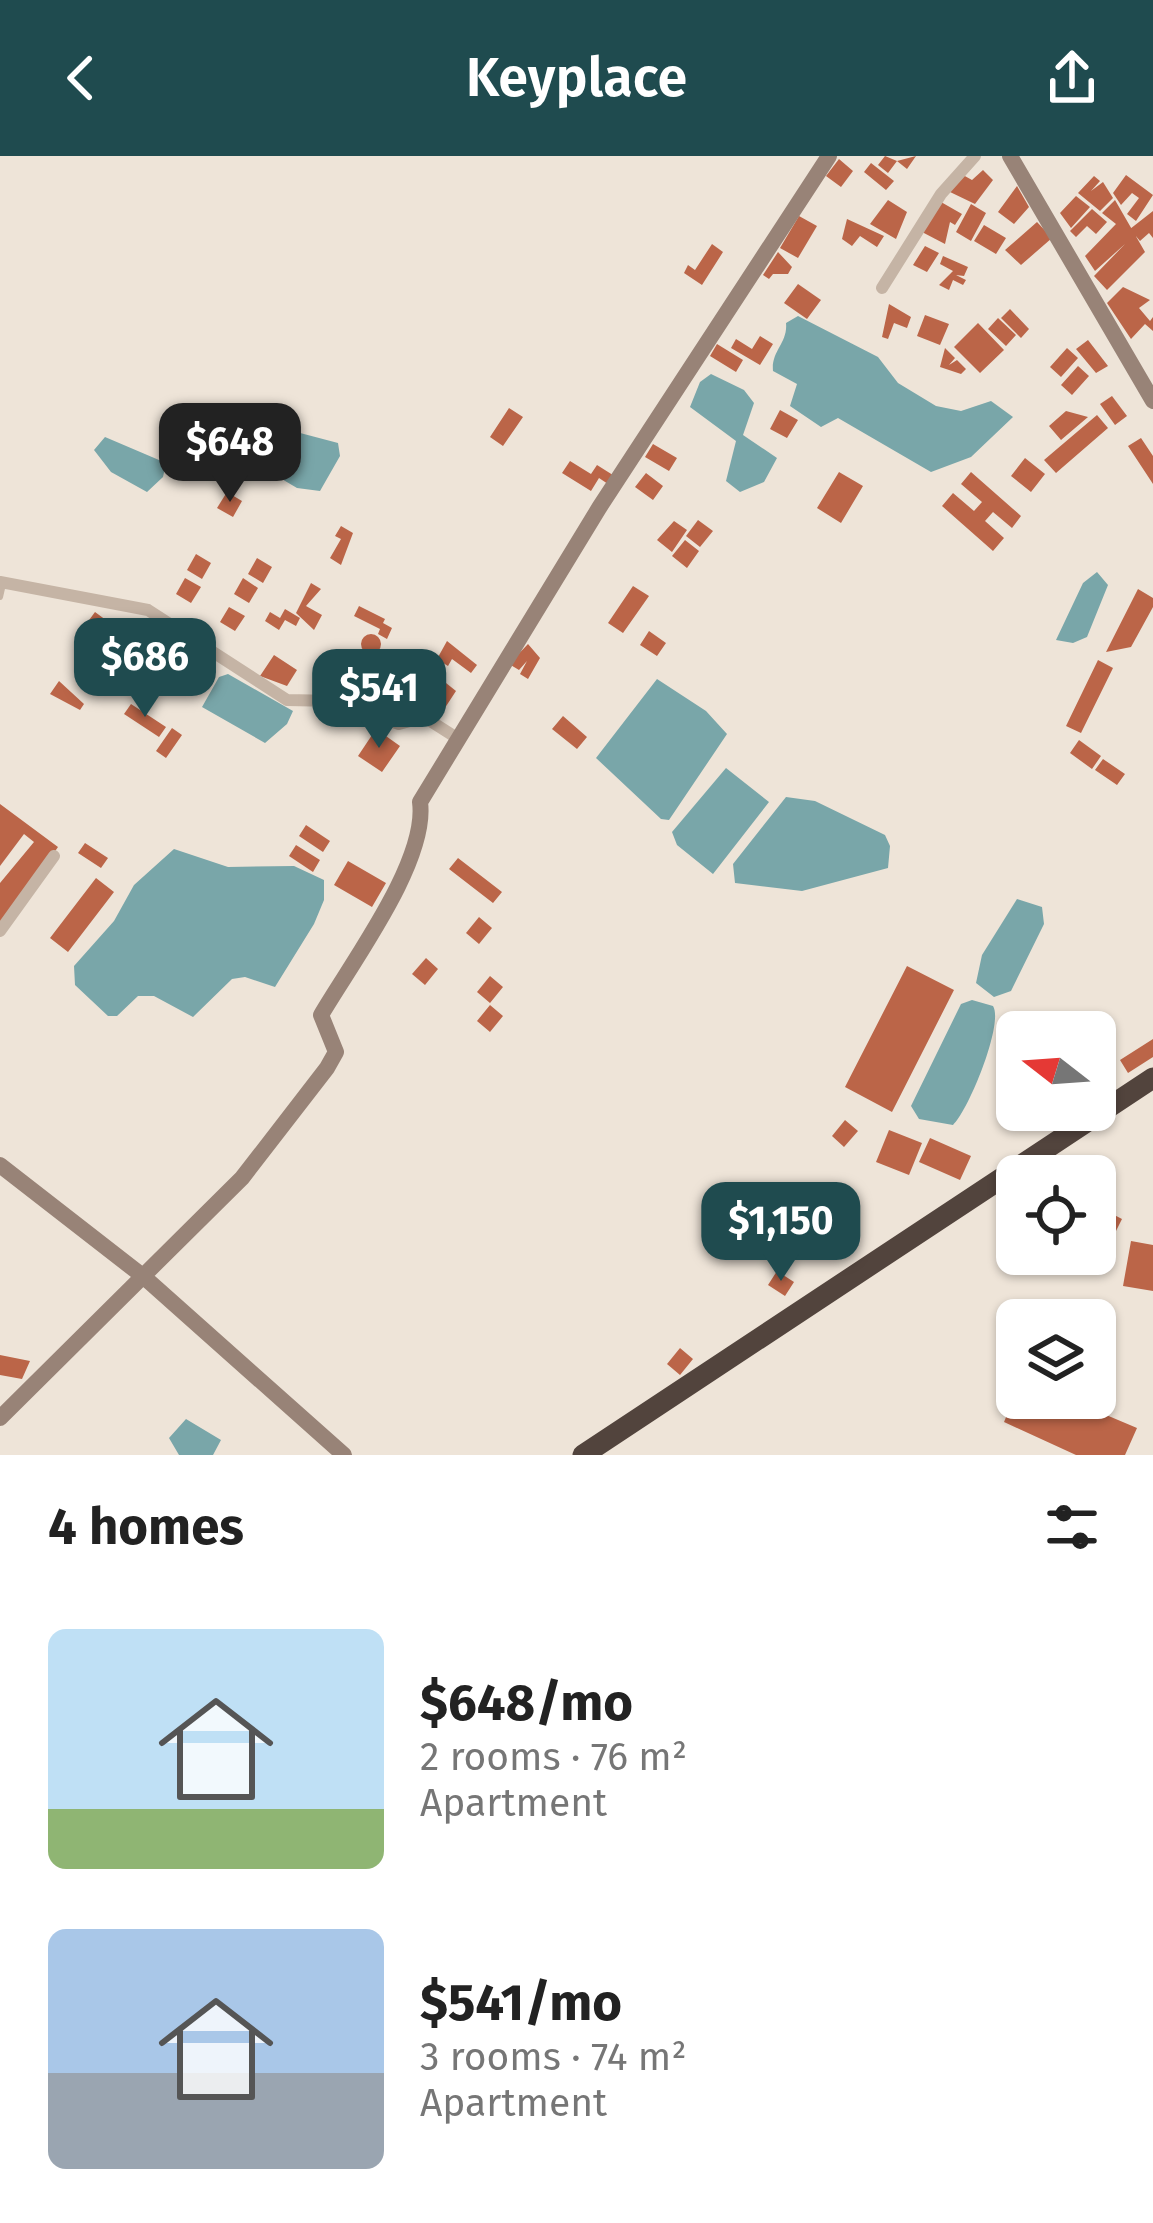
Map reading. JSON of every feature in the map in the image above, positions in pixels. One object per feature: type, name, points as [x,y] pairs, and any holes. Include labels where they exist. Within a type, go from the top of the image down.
[{"type":"highway","points":[[583,1455],[1153,1078]]},
{"type":"street","points":[[0,1418],[242,1178],[327,1068],[336,1052],[321,1015],[406,868],[424,827],[420,802],[599,508],[829,156]]},
{"type":"street","points":[[882,288],[941,194],[975,156]]},
{"type":"street","points":[[1010,156],[1153,400]]},
{"type":"street","points":[[1,588],[148,610],[287,700],[336,701],[399,724],[424,717],[457,738]]},
{"type":"street","points":[[0,931],[54,856]]},
{"type":"street","points":[[0,1165],[144,1277],[344,1455]]},
{"type":"water","points":[[798,316],[878,357],[898,383],[936,406],[961,411],[991,401],[1013,417],[971,457],[931,472],[838,418],[821,427],[790,406],[797,384],[773,371],[786,323]]},
{"type":"water","points":[[711,374],[744,390],[754,403],[743,435],[777,458],[764,482],[740,492],[726,481],[736,441],[690,407],[700,382]]},
{"type":"water","points":[[285,429],[338,443],[340,456],[320,491],[297,488],[275,475],[270,459]]},
{"type":"water","points":[[105,437],[166,463],[163,477],[147,492],[111,472],[94,450]]},
{"type":"water","points":[[1097,572],[1108,585],[1087,637],[1073,643],[1056,640],[1083,583]]},
{"type":"water","points":[[228,674],[293,711],[287,724],[265,743],[202,707],[219,677]]},
{"type":"water","points":[[657,679],[706,711],[727,734],[669,820],[661,819],[596,758]]},
{"type":"water","points":[[726,768],[769,802],[713,874],[677,845],[672,832]]},
{"type":"water","points":[[786,797],[815,801],[885,835],[890,846],[888,868],[802,891],[735,883],[733,864]]},
{"type":"water","points":[[174,849],[228,867],[294,866],[324,880],[324,900],[275,987],[245,977],[232,979],[193,1017],[154,996],[138,996],[117,1016],[108,1016],[75,985],[74,966],[114,921],[134,885]]},
{"type":"water","points":[[1017,899],[1042,907],[1044,924],[1011,991],[994,997],[976,983],[982,955]]},
{"type":"water","points":[[972,1000],[993,1006],[995,1015],[976,1085],[953,1125],[919,1119],[911,1106],[961,1004]]},
{"type":"water","points":[[186,1419],[221,1440],[213,1455],[179,1455],[169,1438]]},
{"type":"building","points":[[885,156],[897,161],[888,173],[878,165]]},
{"type":"building","points":[[916,156],[907,169],[897,161]]},
{"type":"building","points":[[839,159],[853,171],[841,187],[826,176]]},
{"type":"building","points":[[871,163],[894,181],[886,190],[864,172]]},
{"type":"building","points":[[983,170],[993,180],[975,204],[950,192],[963,175],[972,180]]},
{"type":"building","points":[[1126,175],[1153,195],[1136,221],[1127,214],[1139,198],[1132,193],[1121,205],[1113,193]]},
{"type":"building","points":[[1094,176],[1100,181],[1091,191],[1103,182],[1113,198],[1100,211],[1078,193]]},
{"type":"building","points":[[1017,186],[1029,207],[1014,224],[998,212]]},
{"type":"building","points":[[1076,196],[1090,207],[1071,228],[1060,213]]},
{"type":"building","points":[[888,200],[907,212],[896,239],[870,224]]},
{"type":"building","points":[[1115,200],[1145,252],[1107,290],[1094,276],[1125,244],[1095,271],[1085,256],[1116,224],[1102,213]]},
{"type":"building","points":[[941,202],[962,214],[955,225],[950,222],[945,244],[922,232]]},
{"type":"building","points":[[971,204],[986,213],[971,241],[956,232]]},
{"type":"building","points":[[1092,209],[1107,222],[1096,234],[1087,226],[1076,237],[1070,231]]},
{"type":"building","points":[[1153,211],[1153,238],[1149,233],[1140,241],[1130,229]]},
{"type":"building","points":[[799,216],[817,226],[798,258],[780,248]]},
{"type":"building","points":[[847,219],[884,236],[877,247],[860,236],[852,246],[842,239]]},
{"type":"building","points":[[1037,222],[1052,238],[1021,265],[1005,250]]},
{"type":"building","points":[[984,225],[1006,238],[996,254],[974,241]]},
{"type":"building","points":[[712,244],[723,252],[702,285],[684,273],[688,265],[695,270]]},
{"type":"building","points":[[925,246],[939,253],[927,272],[913,265]]},
{"type":"building","points":[[778,252],[792,267],[788,274],[773,274],[769,279],[763,275]]},
{"type":"building","points":[[943,256],[968,267],[964,276],[956,275],[966,280],[963,285],[953,280],[949,290],[939,285],[953,271],[940,264]]},
{"type":"building","points":[[798,284],[821,300],[807,319],[784,303]]},
{"type":"building","points":[[1123,287],[1150,300],[1139,308],[1150,321],[1153,317],[1153,331],[1145,324],[1131,339],[1107,303]]},
{"type":"building","points":[[889,304],[911,317],[907,328],[894,323],[888,339],[882,337]]},
{"type":"building","points":[[1010,309],[1029,329],[1021,338],[1001,318]]},
{"type":"building","points":[[925,315],[949,324],[940,345],[917,336]]},
{"type":"building","points":[[998,318],[1016,335],[1006,346],[988,329]]},
{"type":"building","points":[[978,323],[1004,350],[980,373],[954,347]]},
{"type":"building","points":[[760,336],[773,344],[760,365],[731,348],[736,339],[752,349]]},
{"type":"building","points":[[1088,340],[1108,366],[1096,373],[1076,349]]},
{"type":"building","points":[[717,344],[743,360],[736,372],[710,356]]},
{"type":"building","points":[[945,348],[955,358],[949,365],[957,360],[966,369],[961,374],[940,367]]},
{"type":"building","points":[[1067,348],[1078,358],[1061,377],[1050,367]]},
{"type":"building","points":[[1078,366],[1089,376],[1072,395],[1061,385]]},
{"type":"building","points":[[1112,396],[1127,416],[1115,425],[1100,404]]},
{"type":"building","points":[[509,408],[523,417],[503,446],[490,437]]},
{"type":"building","points":[[780,410],[798,420],[787,438],[770,429]]},
{"type":"building","points":[[1066,411],[1088,417],[1061,440],[1049,426]]},
{"type":"building","points":[[1097,415],[1108,428],[1056,473],[1044,460]]},
{"type":"building","points":[[1141,438],[1153,456],[1153,484],[1128,446]]},
{"type":"building","points":[[653,444],[677,458],[669,471],[645,457]]},
{"type":"building","points":[[1025,458],[1045,474],[1031,492],[1011,476]]},
{"type":"building","points":[[570,461],[591,474],[597,465],[616,477],[611,486],[599,478],[591,491],[562,473]]},
{"type":"building","points":[[839,472],[863,486],[841,523],[817,508]]},
{"type":"building","points":[[971,472],[1021,516],[1012,528],[993,512],[985,521],[1004,538],[993,551],[942,506],[953,493],[974,511],[982,502],[961,484]]},
{"type":"building","points":[[646,473],[663,486],[653,500],[635,487]]},
{"type":"building","points":[[227,492],[242,501],[233,517],[217,508]]},
{"type":"building","points":[[698,520],[713,531],[700,547],[686,536]]},
{"type":"building","points":[[674,521],[687,530],[672,552],[657,540]]},
{"type":"building","points":[[341,526],[353,533],[341,565],[330,558],[341,539],[335,536]]},
{"type":"building","points":[[685,540],[699,551],[687,568],[672,556]]},
{"type":"building","points":[[196,554],[211,563],[202,579],[187,570]]},
{"type":"building","points":[[257,558],[272,567],[263,583],[248,574]]},
{"type":"building","points":[[185,578],[201,587],[191,603],[176,594]]},
{"type":"building","points":[[243,578],[258,588],[249,603],[234,594]]},
{"type":"building","points":[[311,583],[321,589],[306,606],[322,615],[314,630],[296,613]]},
{"type":"building","points":[[633,586],[649,596],[623,633],[608,623]]},
{"type":"building","points":[[1138,589],[1153,598],[1153,607],[1131,647],[1106,652]]},
{"type":"building","points":[[359,606],[385,619],[383,623],[392,628],[387,639],[378,634],[380,629],[354,616]]},
{"type":"building","points":[[229,607],[245,616],[235,631],[220,622]]},
{"type":"building","points":[[285,609],[300,618],[296,626],[285,620],[279,630],[265,621],[270,612],[280,618]]},
{"type":"building","points":[[95,612],[110,623],[97,642],[81,631]]},
{"type":"building","points":[[649,631],[666,643],[657,656],[640,645]]},
{"type":"building","points":[[371,634],[381,644],[371,654],[361,644]]},
{"type":"building","points":[[447,641],[477,665],[471,673],[452,659],[448,666],[437,659]]},
{"type":"building","points":[[528,644],[540,658],[528,679],[520,674],[527,661],[519,670],[509,664]]},
{"type":"building","points":[[274,655],[297,670],[287,686],[260,676]]},
{"type":"building","points":[[416,659],[456,691],[437,720],[426,713],[437,694],[409,670]]},
{"type":"building","points":[[1098,660],[1113,668],[1081,733],[1066,726]]},
{"type":"building","points":[[59,681],[84,704],[80,710],[50,694]]},
{"type":"building","points":[[131,704],[166,727],[159,737],[124,714]]},
{"type":"building","points":[[563,716],[587,737],[577,749],[552,729]]},
{"type":"building","points":[[172,728],[182,735],[166,758],[156,751]]},
{"type":"building","points":[[376,729],[400,746],[382,772],[358,756]]},
{"type":"building","points":[[1079,740],[1101,756],[1092,769],[1070,753]]},
{"type":"building","points":[[1103,759],[1125,774],[1117,785],[1095,770]]},
{"type":"building","points":[[0,804],[58,847],[0,930],[0,883],[34,842],[24,834],[0,866]]},
{"type":"building","points":[[306,825],[330,841],[323,852],[299,836]]},
{"type":"building","points":[[85,843],[108,858],[101,868],[78,853]]},
{"type":"building","points":[[296,845],[320,860],[313,872],[289,856]]},
{"type":"building","points":[[458,858],[502,892],[493,903],[449,869]]},
{"type":"building","points":[[348,861],[386,883],[372,907],[334,885]]},
{"type":"building","points":[[96,878],[114,892],[68,952],[50,938]]},
{"type":"building","points":[[479,917],[492,928],[479,944],[466,933]]},
{"type":"building","points":[[426,958],[438,969],[425,985],[412,974]]},
{"type":"building","points":[[907,966],[954,990],[892,1112],[845,1087]]},
{"type":"building","points":[[490,976],[503,987],[490,1003],[477,992]]},
{"type":"building","points":[[490,1005],[503,1016],[490,1032],[477,1021]]},
{"type":"building","points":[[1153,1039],[1153,1057],[1128,1073],[1120,1060]]},
{"type":"building","points":[[845,1120],[858,1131],[844,1147],[832,1136]]},
{"type":"building","points":[[889,1130],[922,1143],[909,1175],[876,1162]]},
{"type":"building","points":[[930,1138],[971,1156],[960,1180],[919,1162]]},
{"type":"building","points":[[1131,1241],[1153,1245],[1153,1291],[1123,1286]]},
{"type":"building","points":[[777,1271],[794,1282],[785,1296],[768,1285]]},
{"type":"building","points":[[680,1348],[693,1359],[680,1375],[667,1364]]},
{"type":"building","points":[[0,1355],[30,1361],[22,1379],[0,1375]]},
{"type":"building","points":[[1116,1419],[1137,1428],[1125,1455],[1076,1455],[1004,1422]]}]
